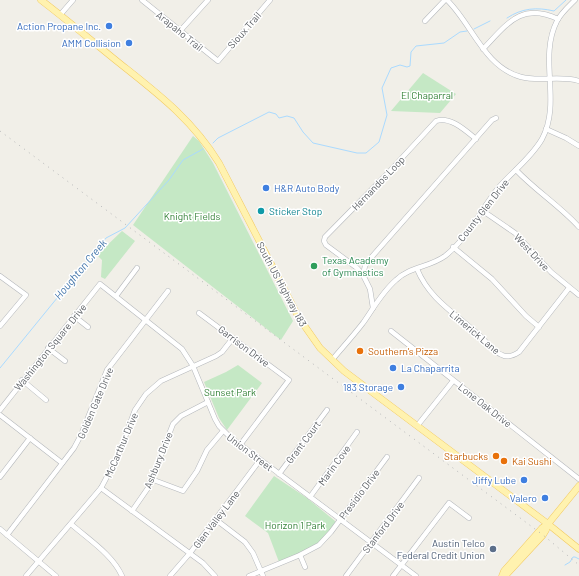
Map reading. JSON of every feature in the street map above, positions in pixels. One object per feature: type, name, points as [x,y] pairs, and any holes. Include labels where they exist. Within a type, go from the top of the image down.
[{"type":"main road","name":"South US Highway 183","points":[[41,0],[174,108],[205,141],[219,163],[299,318],[306,330],[332,360],[344,371],[548,524],[579,549]]},
{"type":"main road","points":[[503,576],[504,571],[538,532],[548,524],[579,486]]},
{"type":"street","points":[[60,15],[73,0]]},
{"type":"street","name":"Arapaho Trail","points":[[142,0],[218,61]]},
{"type":"street","points":[[180,31],[208,0]]},
{"type":"street","name":"Sioux Trail","points":[[218,61],[270,0]]},
{"type":"street","points":[[425,21],[446,0],[458,11],[483,48],[499,64],[512,74],[528,78],[565,78],[579,81]]},
{"type":"street","name":"County Glen Drive","points":[[332,360],[352,337],[386,290],[406,273],[440,259],[453,247],[483,211],[499,187],[539,144],[546,130],[551,112],[550,47],[552,33],[558,19],[575,0]]},
{"type":"street","points":[[483,48],[509,22],[519,16],[539,13],[558,19]]},
{"type":"street","points":[[363,275],[365,266],[371,257],[492,120],[496,118]]},
{"type":"street","name":"Hernandos Loop","points":[[373,309],[370,289],[363,275],[357,268],[326,244],[324,241],[325,237],[436,121],[443,120],[455,124],[476,139]]},
{"type":"street","points":[[546,130],[566,138],[579,146]]},
{"type":"street","points":[[516,170],[527,181],[562,209],[579,228]]},
{"type":"street","name":"West Drive","points":[[483,211],[515,233],[551,272],[579,295]]},
{"type":"street","points":[[453,247],[492,279],[526,316],[539,327]]},
{"type":"street","points":[[116,296],[137,268]]},
{"type":"street","name":"Limerick Lane","points":[[418,268],[423,282],[437,300],[479,334],[500,355],[506,357],[516,354],[569,288]]},
{"type":"street","points":[[0,276],[26,295],[0,326]]},
{"type":"street","name":"Union Street","points":[[100,284],[182,349],[193,366],[208,402],[223,431],[416,576]]},
{"type":"street","name":"Washington Square Drive","points":[[0,410],[22,380],[100,284]]},
{"type":"street","name":"Golden Gate Drive","points":[[7,534],[74,448],[81,435],[107,370],[168,291]]},
{"type":"street","name":"Garrison Drive","points":[[199,313],[289,380],[240,445]]},
{"type":"street","points":[[74,316],[88,327]]},
{"type":"street","name":"Lone Oak Drive","points":[[391,331],[579,479]]},
{"type":"street","name":"McCarthur Drive","points":[[26,576],[101,488],[111,471],[135,410],[143,398],[161,381],[216,356],[222,352],[234,338]]},
{"type":"street","points":[[48,348],[65,362]]},
{"type":"street","points":[[22,380],[46,400]]},
{"type":"street","points":[[417,426],[453,381]]},
{"type":"street","name":"Ashbury Drive","points":[[132,511],[144,494],[173,424],[181,416],[208,402]]},
{"type":"street","name":"Grant Court","points":[[279,474],[327,410]]},
{"type":"street","points":[[0,415],[62,463]]},
{"type":"street","points":[[151,479],[183,491],[207,450],[223,431]]},
{"type":"street","name":"Marin Cove","points":[[310,497],[357,432]]},
{"type":"street","points":[[0,477],[30,438]]},
{"type":"street","name":"Presidio Drive","points":[[249,576],[262,574],[312,550],[324,541],[387,457]]},
{"type":"street","name":"Glen Valley Lane","points":[[170,576],[190,553],[260,460]]},
{"type":"street","name":"Stanford Drive","points":[[346,576],[419,478]]},
{"type":"street","points":[[101,488],[190,553],[209,568],[215,576]]},
{"type":"street","points":[[393,576],[449,503],[469,518]]},
{"type":"street","points":[[215,519],[245,542],[253,553],[262,574]]},
{"type":"street","points":[[71,524],[110,558],[122,576]]},
{"type":"street","points":[[0,528],[56,576]]},
{"type":"street","points":[[300,555],[304,567]]},
{"type":"green space","name":"El Chaparral","points":[[423,73],[456,94],[440,113],[391,111]]},
{"type":"green space","name":"Knight Fields","points":[[193,136],[199,141],[213,163],[293,321],[281,340],[133,225]]},
{"type":"green space","points":[[122,231],[135,241],[105,279],[101,277],[102,260],[97,255]]},
{"type":"green space","name":"Sunset Park","points":[[238,365],[262,383],[227,430],[219,418],[204,382]]},
{"type":"green space","name":"Horizon 1 Park","points":[[274,476],[307,498],[335,521],[335,524],[326,535],[314,546],[279,562],[268,533],[245,516]]},
{"type":"waterway","points":[[507,18],[518,12],[530,9],[554,11],[566,0]]},
{"type":"waterway","points":[[474,29],[490,21]]},
{"type":"waterway","name":"Houghton Creek","points":[[213,143],[218,138],[269,112],[276,114],[279,118],[287,116],[294,118],[303,132],[313,143],[357,153],[366,153],[379,142],[387,115],[382,88],[391,68],[400,65],[407,67],[410,66],[411,52],[416,46],[444,43],[460,32],[467,31]]},
{"type":"waterway","name":"Houghton Creek","points":[[0,368],[106,238],[125,228],[169,180],[183,160],[203,149]]},
{"type":"waterway","points":[[565,565],[570,562],[573,557],[579,559]]},
{"type":"railway","points":[[0,131],[543,535],[579,565]]},
{"type":"place","name":"Action Propane Inc.","points":[[109,26]]},
{"type":"place","name":"AMM Collision","points":[[129,43]]},
{"type":"place","name":"H&R Auto Body","points":[[266,188]]},
{"type":"place","name":"Sticker Stop","points":[[261,211]]},
{"type":"place","name":"Texas Academy of Gymnastics","points":[[314,266]]},
{"type":"place","name":"Southern's Pizza","points":[[360,351]]},
{"type":"place","name":"La Chaparrita","points":[[393,368]]},
{"type":"place","name":"183 Storage","points":[[401,387]]},
{"type":"place","name":"Starbucks","points":[[496,456]]},
{"type":"place","name":"Kai Sushi","points":[[504,461]]},
{"type":"place","name":"Jiffy Lube","points":[[524,480]]},
{"type":"place","name":"Valero","points":[[545,498]]},
{"type":"place","name":"Austin Telco Federal Credit Union","points":[[493,549]]}]
